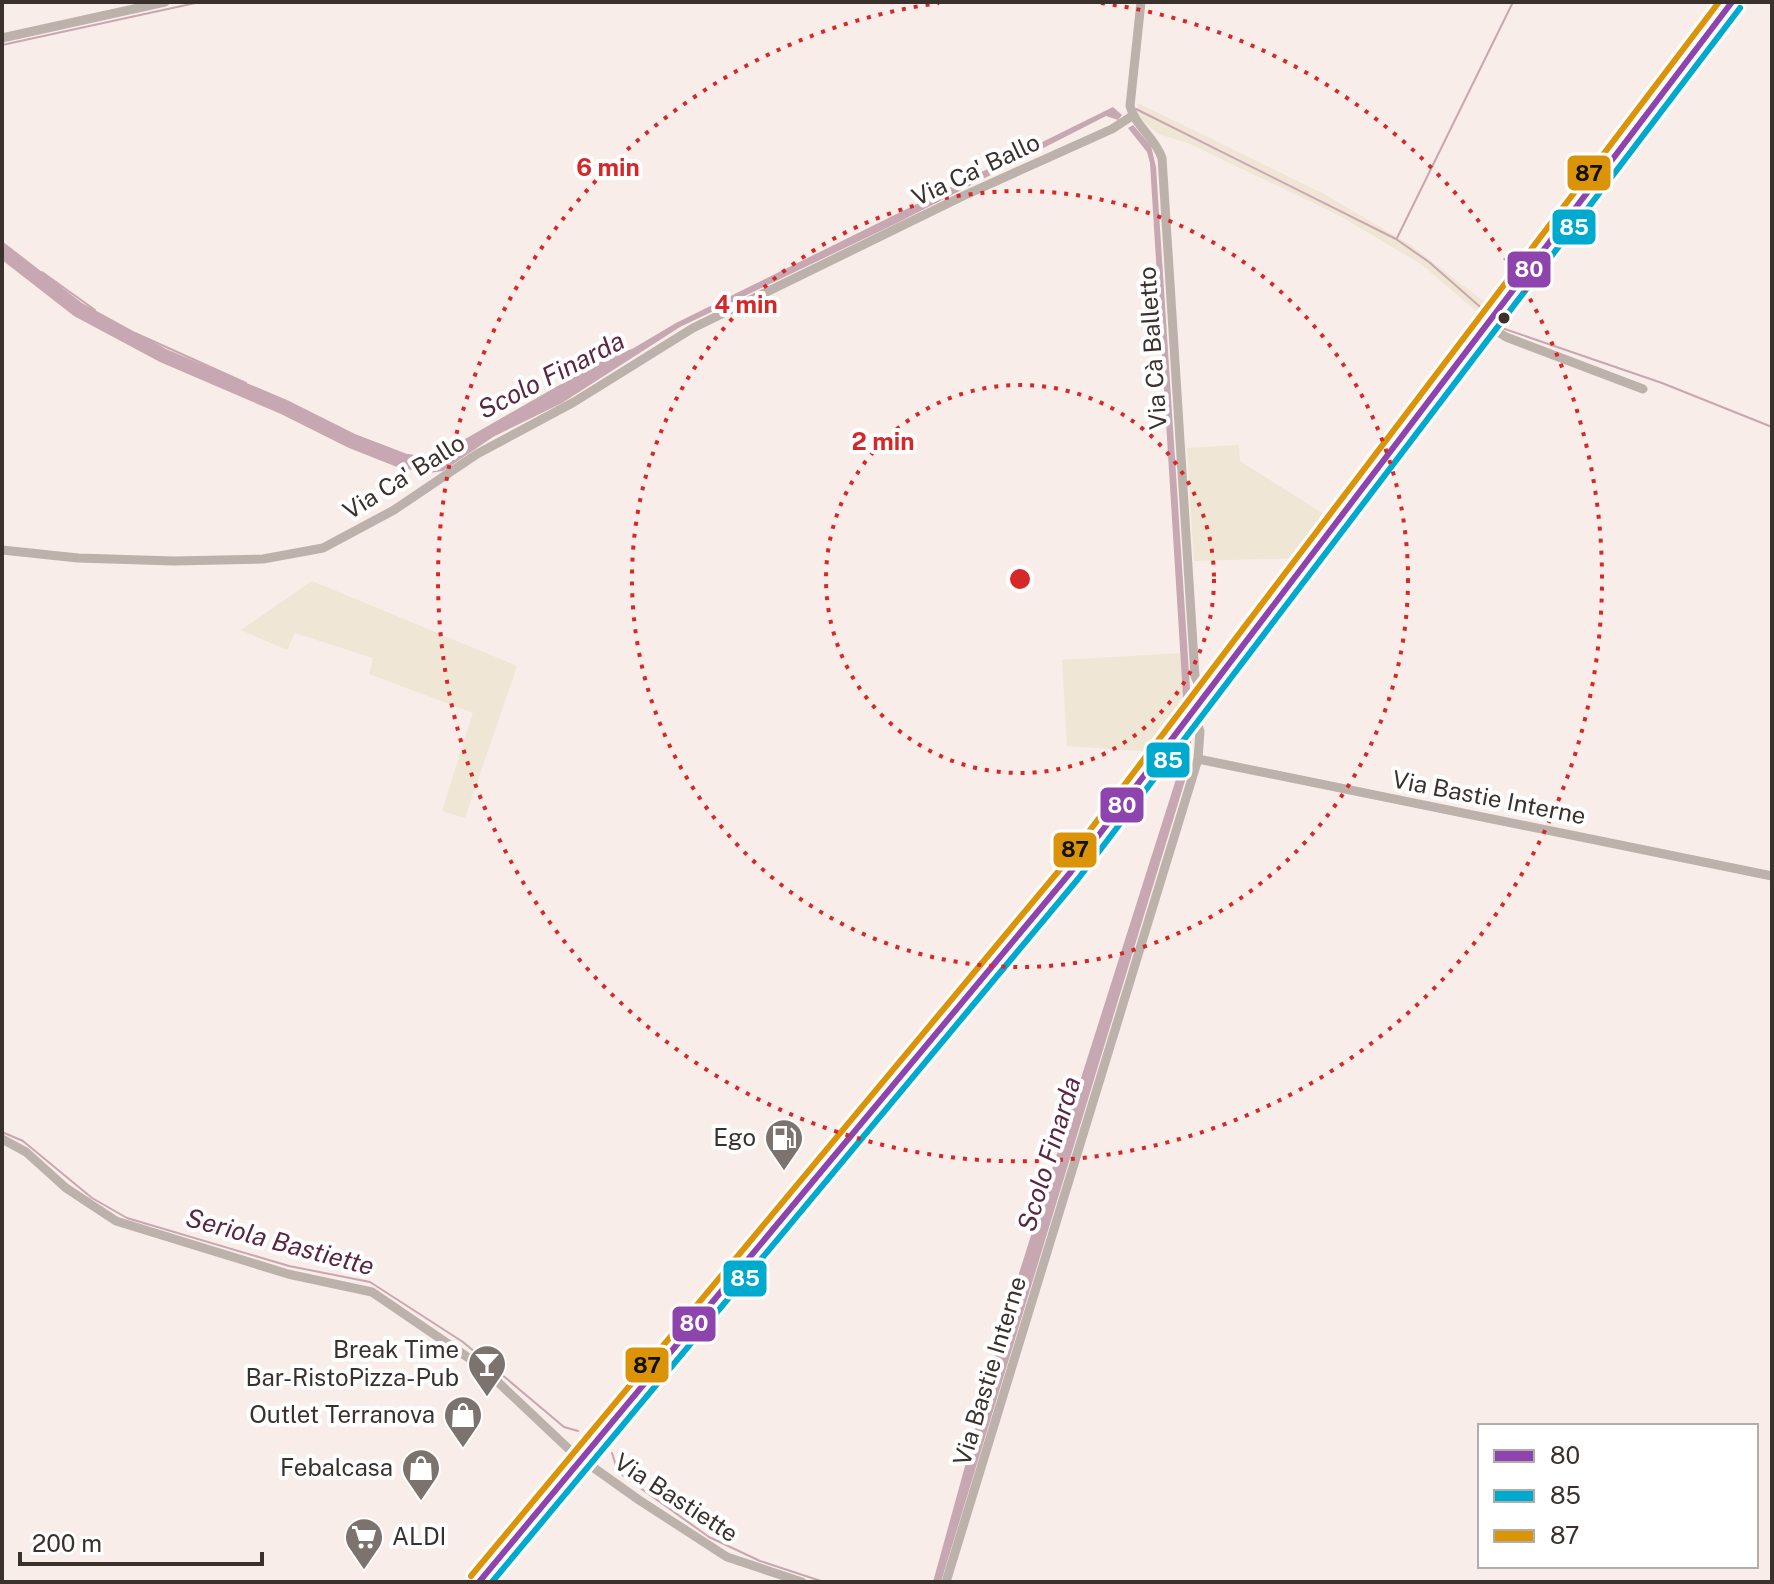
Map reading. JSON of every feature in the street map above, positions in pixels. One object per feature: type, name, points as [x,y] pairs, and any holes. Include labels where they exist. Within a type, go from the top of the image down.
[{"type":"main road","points":[[479,1582],[1070,873],[1205,700],[1732,2]]},
{"type":"street","points":[[2,38],[165,2]]},
{"type":"street","points":[[1132,116],[1130,106],[1141,2]]},
{"type":"street","name":"Via Ca' Ballo","points":[[2,550],[78,558],[174,561],[263,559],[323,548],[394,510],[477,454],[574,402],[670,340],[963,196],[1112,129],[1132,116]]},
{"type":"street","name":"Via Cà Balletto","points":[[1132,116],[1155,141],[1162,158],[1195,676],[1205,700]]},
{"type":"street","points":[[1487,325],[1506,337],[1643,389]]},
{"type":"street","name":"Via Bastie Interne","points":[[946,1582],[1198,759],[1200,731],[1193,715]]},
{"type":"street","name":"Via Bastie Interne","points":[[1198,759],[1772,876]]},
{"type":"street","name":"Via Bastiette","points":[[2,1139],[26,1152],[88,1204],[126,1225],[288,1274],[372,1292],[482,1367],[582,1458],[639,1500],[727,1557],[802,1582]]},
{"type":"shaded area","points":[[1138,103],[1324,194],[1409,244],[1490,306],[1483,317],[1421,264],[1338,215],[1188,143],[1158,134],[1136,115]]},
{"type":"shaded area","points":[[1113,107],[1122,115],[1118,120],[1106,116],[897,223],[680,327],[562,403],[493,437],[443,471],[429,473],[397,467],[349,448],[281,414],[160,362],[74,316],[2,260],[2,241],[82,303],[166,349],[287,400],[355,434],[420,459],[432,458],[610,356],[632,349],[676,323]]},
{"type":"shaded area","points":[[1133,125],[1151,146],[1156,167],[1191,704],[1184,713],[1150,163],[1147,152],[1128,128]]},
{"type":"shaded area","points":[[1239,445],[1240,461],[1333,520],[1304,558],[1194,561],[1187,448]]},
{"type":"shaded area","points":[[312,581],[517,666],[465,818],[442,811],[473,713],[369,674],[373,658],[295,633],[287,650],[241,630]]},
{"type":"shaded area","points":[[1182,653],[1184,713],[1150,755],[1141,751],[1067,746],[1062,660]]},
{"type":"shaded area","points":[[1191,731],[1191,761],[941,1582],[933,1582],[1014,1289],[1178,773],[1176,750]]},
{"type":"waterway","points":[[2,45],[200,2]]},
{"type":"waterway","points":[[1397,238],[1513,2]]},
{"type":"waterway","points":[[1136,109],[1396,239],[1429,262],[1486,312]]},
{"type":"waterway","name":"Scolo Finarda","points":[[42,272],[95,310]]},
{"type":"waterway","points":[[1499,327],[1662,383],[1772,427]]},
{"type":"waterway","name":"Scolo Finarda","points":[[135,333],[246,383]]},
{"type":"waterway","points":[[1366,505],[1493,335]]},
{"type":"waterway","name":"Scolo Finarda","points":[[408,455],[426,458],[440,453]]},
{"type":"waterway","points":[[1341,538],[1361,512]]},
{"type":"waterway","points":[[1254,654],[1289,607]]},
{"type":"waterway","points":[[1218,702],[1248,662]]},
{"type":"waterway","name":"Seriola Bastiette","points":[[2,1132],[23,1141],[92,1198],[127,1218],[289,1266],[370,1282],[463,1342],[564,1427],[578,1431]]},
{"type":"waterway","name":"Seriola Bastiette","points":[[612,1453],[618,1472],[709,1537],[760,1561],[824,1582]]},
{"type":"transit line","name":"87","points":[[471,1576],[1062,867],[1719,2]]},
{"type":"transit line","name":"80","points":[[479,1582],[1070,873],[1732,2]]},
{"type":"transit line","name":"85","points":[[492,1582],[1078,879],[1740,8]]},
{"type":"place","name":"Ego","points":[[784,1172]]},
{"type":"place","name":"Break Time Bar-RistoPizza-Pub","points":[[487,1398]]},
{"type":"place","name":"Outlet Terranova","points":[[463,1449]]},
{"type":"place","name":"Febalcasa","points":[[421,1502]]},
{"type":"place","name":"ALDI","points":[[364,1571]]}]
